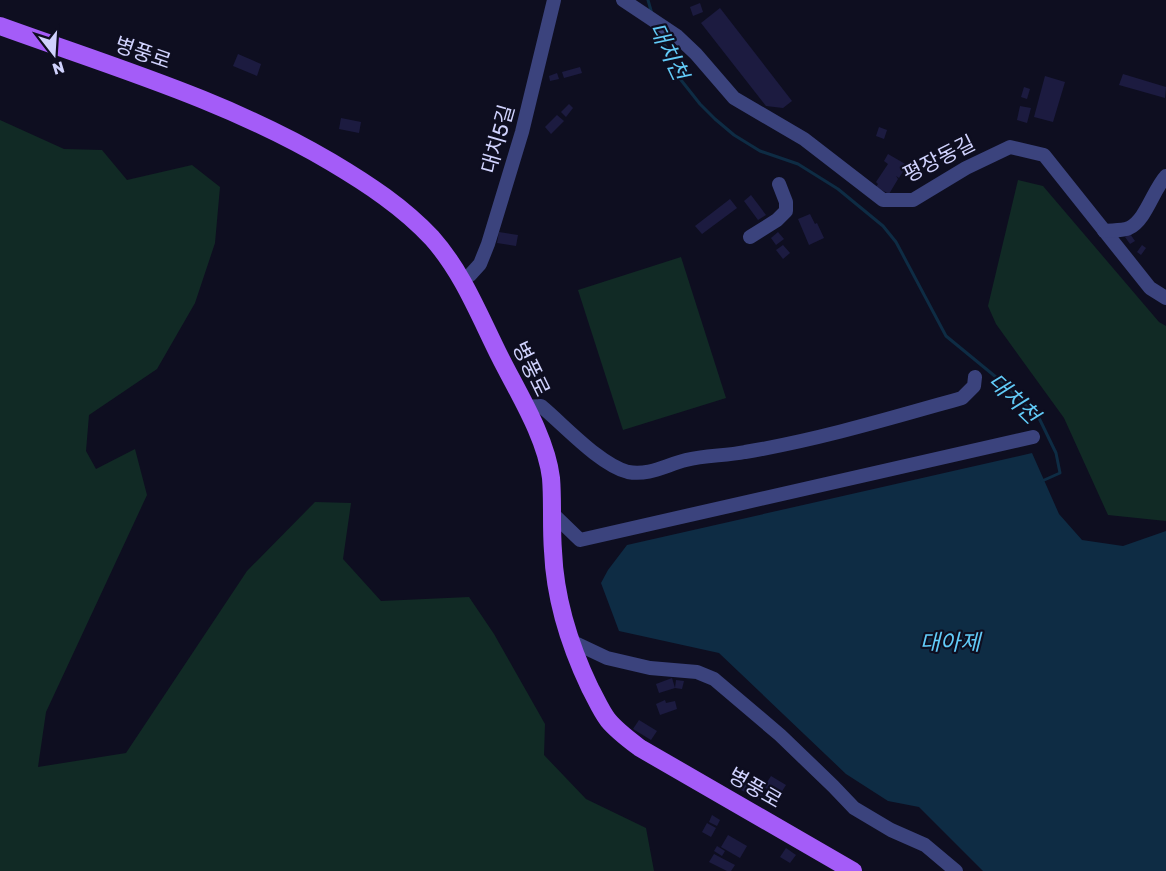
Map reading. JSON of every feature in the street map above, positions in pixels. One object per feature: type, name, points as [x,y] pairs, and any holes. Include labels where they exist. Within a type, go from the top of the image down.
[{"type":"main road","name":"병풍로","points":[[0,26],[201,98],[299,144],[362,180],[412,218],[433,240],[463,279],[542,441],[551,477],[553,554],[557,588],[581,669],[607,719],[619,732],[640,748],[853,871]]},
{"type":"street","name":"대치5길","points":[[463,279],[470,276],[480,264],[488,244],[522,132],[555,0]]},
{"type":"street","name":"평장동길","points":[[628,4],[675,35],[696,54],[734,98],[804,139],[883,200],[913,200],[966,168],[1010,147],[1044,155],[1150,288],[1166,298]]},
{"type":"street","points":[[1104,231],[1129,228],[1140,219],[1154,192],[1166,176]]},
{"type":"street","points":[[750,237],[777,220],[786,211],[786,202],[780,184]]},
{"type":"street","points":[[525,407],[541,406],[566,426],[594,454],[627,471],[647,473],[686,459],[745,452],[835,432],[962,398],[974,386],[975,376]]},
{"type":"street","points":[[552,513],[580,540],[1033,437]]},
{"type":"street","points":[[571,641],[607,658],[650,668],[697,672],[714,679],[780,735],[854,808],[891,830],[925,845],[956,871]]},
{"type":"green space","points":[[0,120],[64,149],[102,150],[127,180],[192,165],[220,187],[215,243],[195,303],[157,369],[89,415],[86,451],[96,469],[135,449],[147,495],[46,712],[38,767],[126,753],[247,571],[315,502],[351,503],[343,559],[381,601],[469,597],[494,634],[545,724],[544,755],[586,799],[646,828],[654,871],[0,871]]},
{"type":"green space","points":[[1018,180],[1043,186],[1159,322],[1166,326],[1166,521],[1108,515],[1064,418],[996,324],[988,306]]},
{"type":"green space","points":[[681,257],[726,398],[623,430],[578,290]]},
{"type":"water","name":"대아제","points":[[1032,453],[1059,514],[1082,540],[1123,546],[1166,531],[1166,871],[983,871],[919,807],[888,801],[846,774],[719,653],[619,631],[601,583],[627,545]]},
{"type":"building","points":[[700,3],[703,12],[693,16],[690,7]]},
{"type":"building","points":[[720,8],[792,101],[783,108],[766,106],[701,23]]},
{"type":"building","points":[[238,54],[261,64],[257,76],[233,66]]},
{"type":"building","points":[[580,67],[582,73],[564,78],[562,72]]},
{"type":"building","points":[[557,73],[559,79],[550,81],[549,76]]},
{"type":"building","points":[[1123,74],[1166,87],[1165,98],[1119,85]]},
{"type":"building","points":[[1045,76],[1065,82],[1053,122],[1034,117]]},
{"type":"building","points":[[1024,87],[1030,89],[1027,99],[1021,97]]},
{"type":"building","points":[[569,104],[573,108],[566,117],[561,112]]},
{"type":"building","points":[[1020,106],[1031,108],[1027,123],[1017,120]]},
{"type":"building","points":[[557,115],[564,121],[551,134],[545,127]]},
{"type":"building","points":[[341,118],[361,122],[359,133],[339,129]]},
{"type":"building","points":[[879,127],[887,130],[884,139],[876,136]]},
{"type":"building","points":[[888,154],[907,165],[899,178],[896,176],[898,179],[889,194],[876,187],[878,184],[876,182],[888,164],[884,161]]},
{"type":"building","points":[[751,195],[766,215],[758,220],[744,201]]},
{"type":"building","points":[[730,199],[737,208],[702,234],[695,226]]},
{"type":"building","points":[[810,214],[824,238],[809,245],[798,219]]},
{"type":"building","points":[[499,232],[518,235],[516,246],[497,243]]},
{"type":"building","points":[[778,232],[784,239],[776,245],[771,238]]},
{"type":"building","points":[[1130,234],[1135,241],[1130,244],[1125,237]]},
{"type":"building","points":[[783,245],[790,253],[783,259],[776,250]]},
{"type":"building","points":[[1142,245],[1146,248],[1141,255],[1137,252]]},
{"type":"building","points":[[672,678],[675,688],[659,693],[656,684]]},
{"type":"building","points":[[676,680],[684,681],[682,689],[675,688]]},
{"type":"building","points":[[665,700],[666,703],[675,701],[677,709],[660,715],[656,704]]},
{"type":"building","points":[[639,720],[657,731],[651,740],[633,729]]},
{"type":"building","points":[[771,776],[786,785],[779,796],[764,787]]},
{"type":"building","points":[[746,781],[765,792],[760,800],[741,790]]},
{"type":"building","points":[[712,815],[720,820],[717,826],[709,822]]},
{"type":"building","points":[[707,823],[716,828],[711,837],[702,832]]},
{"type":"building","points":[[728,835],[747,846],[740,858],[721,847]]},
{"type":"building","points":[[717,846],[725,851],[722,856],[714,851]]},
{"type":"building","points":[[786,848],[796,855],[790,863],[780,857]]},
{"type":"building","points":[[714,854],[735,865],[731,871],[709,862]]},
{"type":"waterway","name":"대치천","points":[[648,0],[652,14]]},
{"type":"waterway","name":"대치천","points":[[655,26],[656,32],[669,51],[677,75],[715,119],[734,135],[760,151],[798,164],[838,189],[883,226],[896,242],[946,336],[1002,382],[1039,418],[1056,453],[1060,473],[1042,481]]}]
